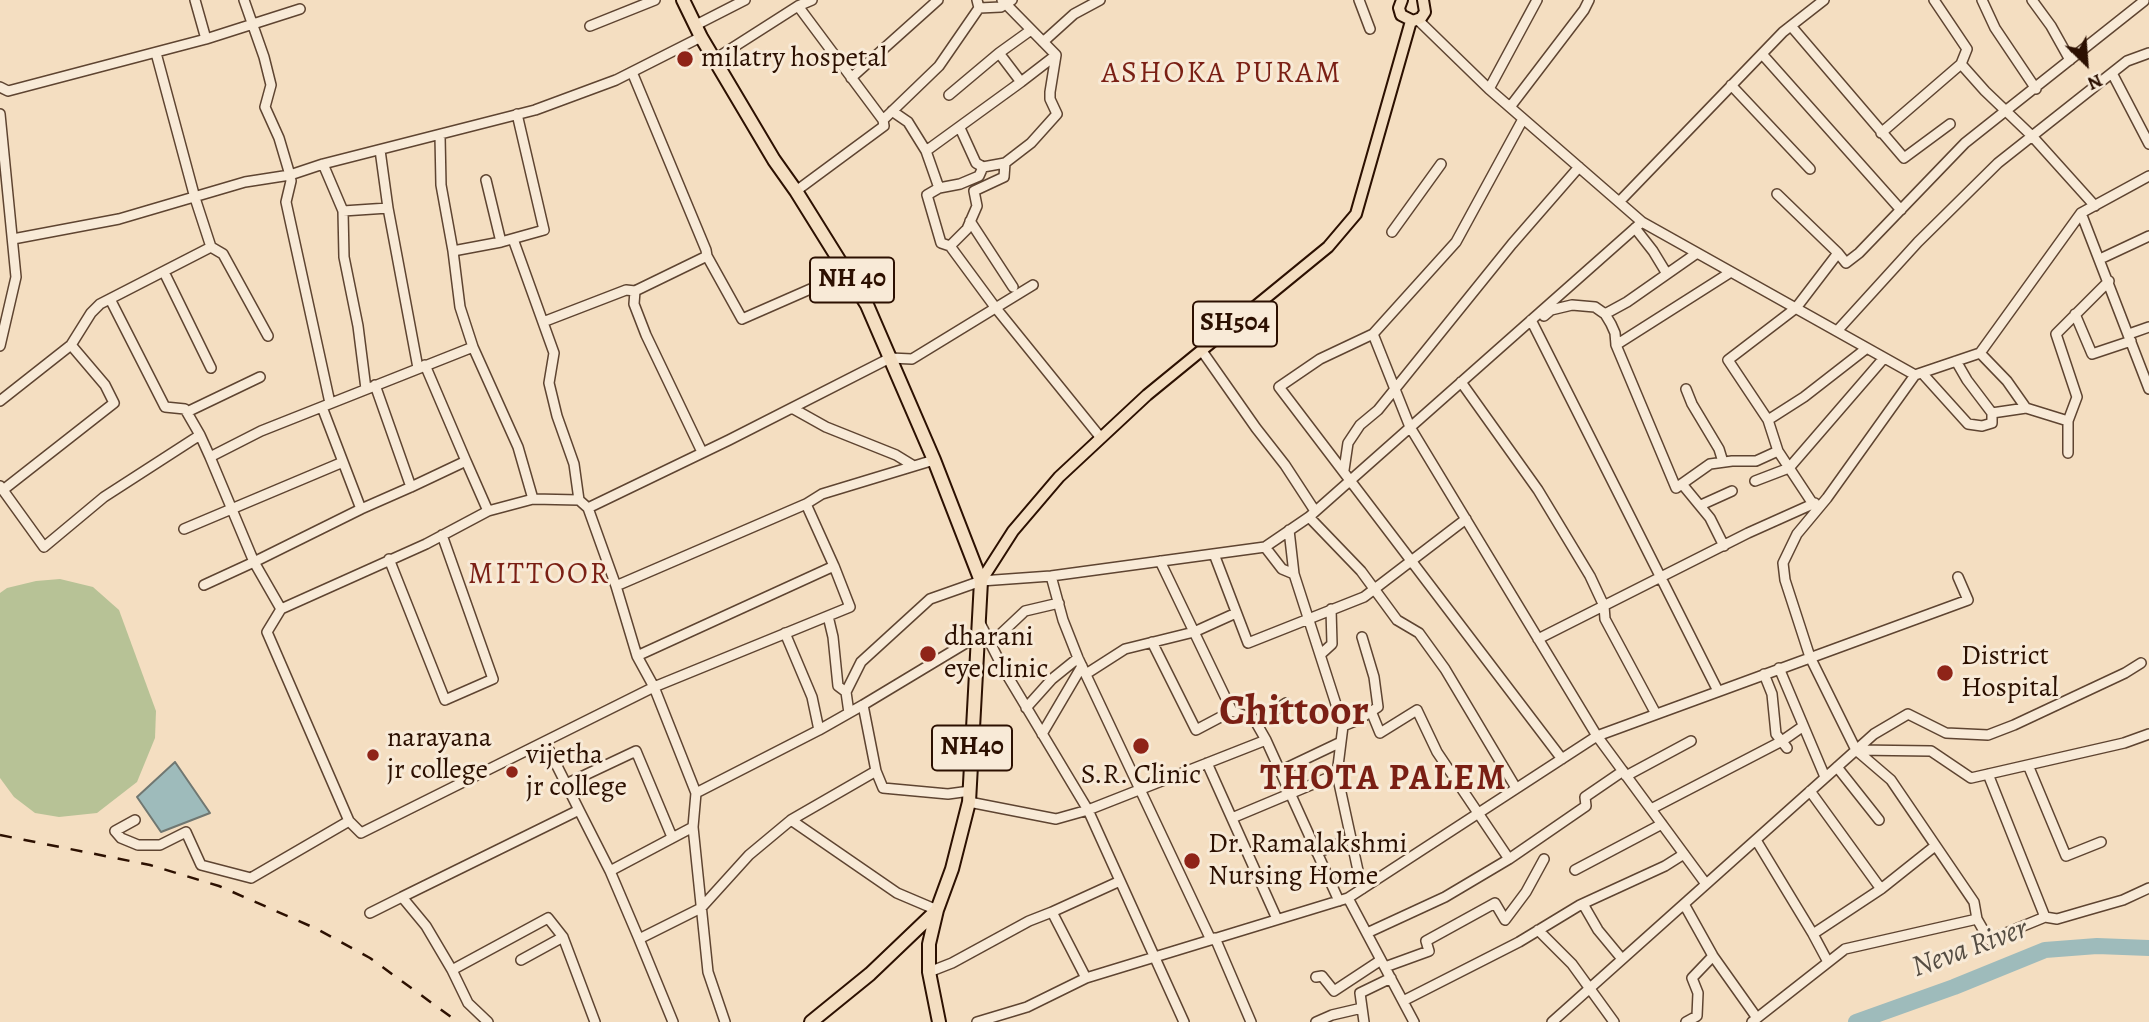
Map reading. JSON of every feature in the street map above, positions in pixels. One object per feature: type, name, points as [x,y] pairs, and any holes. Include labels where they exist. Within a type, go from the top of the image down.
[{"type":"highway","name":"NH 40","points":[[683,0],[698,31],[774,160],[867,305],[934,460],[981,581]]},
{"type":"highway","name":"NH40","points":[[939,1022],[929,972],[929,944],[937,910],[952,869],[969,797],[984,641],[979,621],[981,581]]},
{"type":"highway","name":"NH40","points":[[811,1022],[870,974],[937,910]]},
{"type":"main road","points":[[1402,0],[1400,12],[1404,18],[1414,21]]},
{"type":"main road","name":"SH504","points":[[981,581],[1013,531],[1059,477],[1147,395],[1328,247],[1356,214],[1414,21],[1425,12],[1423,0]]},
{"type":"street","points":[[195,0],[206,39]]},
{"type":"street","points":[[244,0],[271,85],[265,107],[279,138],[290,175],[286,202],[326,405],[361,509]]},
{"type":"street","points":[[590,26],[655,0]]},
{"type":"street","points":[[13,239],[119,219],[246,182],[290,175],[323,164],[535,110],[632,72],[745,0]]},
{"type":"street","points":[[715,59],[812,0]]},
{"type":"street","points":[[851,78],[937,0]]},
{"type":"street","points":[[1043,42],[1074,14],[1100,0]]},
{"type":"street","points":[[1359,0],[1370,29]]},
{"type":"street","points":[[1489,89],[1537,0]]},
{"type":"street","points":[[1510,107],[1588,0]]},
{"type":"street","points":[[1881,133],[1961,64],[1967,49],[1934,0]]},
{"type":"street","points":[[1982,0],[1995,28],[2036,88]]},
{"type":"street","points":[[2032,0],[2051,26],[2070,60]]},
{"type":"street","points":[[883,120],[939,66],[978,4],[1001,7],[1007,1],[1056,55]]},
{"type":"street","points":[[1777,194],[1846,263],[1859,253],[1965,143],[2144,1],[2149,11]]},
{"type":"street","points":[[1619,202],[1731,85],[1818,2]]},
{"type":"street","points":[[796,191],[884,126],[883,120],[799,6]]},
{"type":"street","points":[[0,87],[8,91],[156,53],[300,9]]},
{"type":"street","points":[[1414,21],[1619,202],[1638,225],[1667,274]]},
{"type":"street","points":[[1791,26],[1904,158],[1950,124]]},
{"type":"street","points":[[949,95],[1031,30]]},
{"type":"street","points":[[156,53],[211,247],[223,254],[268,336]]},
{"type":"street","points":[[999,53],[1021,82]]},
{"type":"street","points":[[1837,331],[1927,234],[1998,163],[2127,61],[2149,53]]},
{"type":"street","points":[[1762,54],[1901,210]]},
{"type":"street","points":[[926,151],[1056,55]]},
{"type":"street","points":[[960,128],[976,163],[983,167],[1005,163],[1031,143],[1057,114],[1050,99],[1056,55]]},
{"type":"street","points":[[1961,64],[2032,136],[2095,206]]},
{"type":"street","points":[[632,72],[707,256],[741,319],[847,273]]},
{"type":"street","points":[[2112,73],[2149,144]]},
{"type":"street","points":[[1731,85],[1810,169]]},
{"type":"street","points":[[892,111],[908,122],[926,151],[939,188]]},
{"type":"street","points":[[0,114],[16,277],[0,346]]},
{"type":"street","points":[[453,251],[544,230],[517,114]]},
{"type":"street","points":[[1523,119],[1456,242],[1373,334],[1320,359],[1279,387],[1562,759]]},
{"type":"street","points":[[440,136],[441,185],[460,307],[473,347],[518,447],[533,499]]},
{"type":"street","points":[[380,150],[387,208],[422,367],[488,511]]},
{"type":"street","points":[[950,246],[967,229],[977,206],[974,191],[1004,177],[1005,163]]},
{"type":"street","points":[[323,164],[343,211],[344,257],[370,387],[411,487]]},
{"type":"street","points":[[1392,232],[1441,164]]},
{"type":"street","points":[[983,167],[979,176],[960,184],[939,188],[928,195],[941,243],[950,246],[995,307],[1101,438]]},
{"type":"street","points":[[1343,470],[1348,443],[1360,425],[1378,410],[1512,244],[1579,167]]},
{"type":"street","points":[[2149,176],[2081,213],[1980,353],[1919,374],[1797,534],[1783,563],[1785,580],[1810,657],[1856,750],[1891,780],[1974,902],[1977,919],[1989,940],[2045,917],[2057,919],[2123,900],[2149,888]]},
{"type":"street","points":[[486,180],[501,242]]},
{"type":"street","points":[[343,211],[387,208]]},
{"type":"street","points":[[2081,213],[2130,338],[2146,370],[2149,389]]},
{"type":"street","points":[[970,221],[1013,287]]},
{"type":"street","points":[[1638,225],[1697,253],[1884,358],[1919,374],[1968,424],[1982,426],[1992,422],[1992,413],[1956,361]]},
{"type":"street","points":[[849,713],[846,692],[861,662],[930,598],[981,581],[1051,576],[1265,547],[1312,514],[1532,322],[1638,225]]},
{"type":"street","points":[[2100,259],[2149,236]]},
{"type":"street","points":[[513,239],[554,354],[549,383],[574,464],[579,500]]},
{"type":"street","points":[[0,401],[71,345],[92,313],[110,299],[211,247]]},
{"type":"street","points":[[1605,314],[1697,253]]},
{"type":"street","points":[[1813,504],[1778,451],[1768,420],[1728,360],[1796,309],[1838,253]]},
{"type":"street","points":[[543,322],[626,290],[635,291],[707,256]]},
{"type":"street","points":[[164,272],[211,368]]},
{"type":"street","points":[[1616,345],[1731,272]]},
{"type":"street","points":[[2068,453],[2068,421],[2077,397],[2056,334],[2109,281]]},
{"type":"street","points":[[588,508],[890,358],[912,359],[1033,285]]},
{"type":"street","points":[[635,291],[634,304],[642,324],[702,452]]},
{"type":"street","points":[[110,299],[165,407],[187,412],[260,377]]},
{"type":"street","points":[[1532,322],[1551,310],[1572,304],[1595,307],[1605,314],[1676,488],[1710,464],[1756,461],[1778,451]]},
{"type":"street","points":[[2075,314],[2092,354],[2149,327]]},
{"type":"street","points":[[1532,322],[1718,691]]},
{"type":"street","points":[[1373,334],[1410,427],[1538,639],[1597,736],[1706,884]]},
{"type":"street","points":[[71,345],[105,385],[114,403],[1,488],[44,547],[104,497],[200,435]]},
{"type":"street","points":[[210,457],[261,431],[473,347]]},
{"type":"street","points":[[1768,420],[1804,397],[1867,348]]},
{"type":"street","points":[[1202,351],[1285,465],[1312,514],[1361,571],[1397,620],[1419,633],[1445,669],[1516,788]]},
{"type":"street","points":[[1980,353],[2007,381],[2026,408]]},
{"type":"street","points":[[1755,481],[1789,468],[1884,358]]},
{"type":"street","points":[[1461,382],[1538,490],[1590,576],[1604,606],[1605,619],[1656,714]]},
{"type":"street","points":[[1686,389],[1719,449],[1723,462]]},
{"type":"street","points":[[792,408],[826,427],[896,455],[914,466]]},
{"type":"street","points":[[1992,413],[2026,408],[2068,421]]},
{"type":"street","points":[[187,412],[210,457],[254,562],[281,609]]},
{"type":"street","points":[[616,586],[806,504],[822,494],[934,460]]},
{"type":"street","points":[[204,584],[466,461]]},
{"type":"street","points":[[184,529],[343,462]]},
{"type":"street","points":[[1682,484],[1710,518],[1724,546]]},
{"type":"street","points":[[1701,505],[1732,491]]},
{"type":"street","points":[[1538,639],[1826,498]]},
{"type":"street","points":[[725,1022],[708,972],[693,827],[696,793],[654,687],[638,656],[588,508],[579,500],[533,499],[488,511],[281,609],[267,632],[349,821],[361,834],[654,687],[850,607],[806,504]]},
{"type":"street","points":[[1214,554],[1248,643],[1364,597],[1466,519]]},
{"type":"street","points":[[1289,530],[1294,574],[1343,726],[1337,774],[1362,889]]},
{"type":"street","points":[[389,559],[445,700],[493,679],[442,535]]},
{"type":"street","points":[[1265,547],[1282,569],[1294,574]]},
{"type":"street","points":[[1160,561],[1232,711],[1254,719],[1317,853],[1343,899],[1367,933],[1414,1022]]},
{"type":"street","points":[[638,656],[834,566]]},
{"type":"street","points":[[1051,576],[1082,666],[1251,1022]]},
{"type":"street","points":[[977,1022],[1027,1007],[1086,978],[1343,899],[1597,736],[1968,600],[1958,577]]},
{"type":"street","points":[[696,793],[819,730],[966,643],[984,641],[1025,611],[1059,603]]},
{"type":"street","points":[[1320,655],[1332,644],[1331,609]]},
{"type":"street","points":[[1026,708],[1052,680],[1082,666],[1125,649],[1194,632],[1236,612]]},
{"type":"street","points":[[828,616],[838,686],[846,692]]},
{"type":"street","points":[[785,633],[812,697],[819,730]]},
{"type":"street","points":[[1343,726],[1378,707],[1374,677],[1362,637]]},
{"type":"street","points":[[984,641],[1088,810],[1181,1021]]},
{"type":"street","points":[[1152,642],[1196,730],[1232,711]]},
{"type":"street","points":[[1552,1022],[1874,734],[1908,714],[1946,733],[1989,735],[2125,673],[2141,663]]},
{"type":"street","points":[[1042,734],[1082,666]]},
{"type":"street","points":[[1779,668],[1825,777]]},
{"type":"street","points":[[1764,674],[1773,694],[1776,734],[1785,744]]},
{"type":"street","points":[[1256,723],[1286,704]]},
{"type":"street","points":[[863,705],[876,771],[883,788],[969,797],[1056,819],[1088,810],[1266,740]]},
{"type":"street","points":[[1371,711],[1380,733],[1416,710],[1437,752],[1508,859]]},
{"type":"street","points":[[1651,809],[1785,744],[1802,727]]},
{"type":"street","points":[[1856,750],[1931,751],[1971,778],[2124,743],[2149,734]]},
{"type":"street","points":[[1367,933],[1445,897],[1508,859],[1586,806],[1585,797],[1625,773],[1691,741]]},
{"type":"street","points":[[545,742],[610,872],[673,1022]]},
{"type":"street","points":[[1280,771],[1341,743]]},
{"type":"street","points":[[566,784],[636,751],[672,837]]},
{"type":"street","points":[[1208,763],[1277,919]]},
{"type":"street","points":[[2028,765],[2066,856],[2101,842]]},
{"type":"street","points":[[1837,767],[1879,820]]},
{"type":"street","points":[[639,939],[701,908],[749,855],[792,820],[876,771]]},
{"type":"street","points":[[1232,818],[1337,774]]},
{"type":"street","points":[[1988,774],[2045,917]]},
{"type":"street","points":[[1810,791],[1881,889]]},
{"type":"street","points":[[370,913],[579,810]]},
{"type":"street","points":[[135,820],[115,831],[121,838],[138,845],[160,845],[186,832],[201,864],[251,878],[349,821]]},
{"type":"street","points":[[792,820],[897,893],[937,910]]},
{"type":"street","points":[[1574,870],[1662,824]]},
{"type":"street","points":[[610,872],[693,827]]},
{"type":"street","points":[[1317,853],[1351,838]]},
{"type":"street","points":[[1756,840],[1828,962]]},
{"type":"street","points":[[1813,934],[1881,889],[1935,846]]},
{"type":"street","points":[[1403,1000],[1519,942],[1583,904],[1665,866],[1684,854]]},
{"type":"street","points":[[1316,976],[1322,976],[1334,991],[1383,964],[1429,951],[1426,941],[1495,903],[1506,919],[1526,892],[1544,859]]},
{"type":"street","points":[[929,972],[952,963],[1029,921],[1119,881]]},
{"type":"street","points":[[402,897],[426,926],[468,1003],[488,1022]]},
{"type":"street","points":[[1583,904],[1598,930],[1622,959]]},
{"type":"street","points":[[1684,904],[1754,1020],[1845,949],[1977,919]]},
{"type":"street","points":[[1052,912],[1086,978]]},
{"type":"street","points":[[452,970],[548,918],[563,937],[595,1022]]},
{"type":"street","points":[[1538,930],[1572,964],[1614,1022]]},
{"type":"street","points":[[521,960],[563,937]]},
{"type":"street","points":[[1686,1022],[1697,1016],[1698,993],[1692,978],[1713,956]]},
{"type":"street","points":[[1364,1022],[1360,993],[1391,978]]},
{"type":"street","points":[[1315,1022],[1362,1008]]},
{"type":"green space","points":[[60,579],[93,587],[119,610],[156,711],[155,738],[137,782],[97,813],[59,817],[35,813],[14,797],[0,778],[0,593],[7,588],[36,581]]},
{"type":"water","points":[[175,762],[210,813],[161,832],[137,797]]},
{"type":"waterway","name":"Neva River","points":[[1856,1022],[1954,987],[2045,950],[2097,946],[2149,948]]},
{"type":"railway","points":[[0,835],[150,865],[219,886],[317,929],[370,958],[458,1022]]},
{"type":"place","name":"milatry hospetal","points":[[685,59]]},
{"type":"place","name":"dharani eye clinic","points":[[928,654]]},
{"type":"place","name":"District Hospital","points":[[1945,673]]},
{"type":"place","name":"S.R. Clinic","points":[[1141,746]]},
{"type":"place","name":"narayana jr college","points":[[373,755]]},
{"type":"place","name":"vijetha jr college","points":[[512,772]]},
{"type":"place","name":"Dr. Ramalakshmi Nursing Home","points":[[1192,861]]},
{"type":"district","name":"ASHOKA PURAM","points":[[1222,75]]},
{"type":"district","name":"MITTOOR","points":[[539,576]]},
{"type":"district","name":"Chittoor","points":[[1294,714]]},
{"type":"district","name":"THOTA PALEM","points":[[1384,780]]}]
